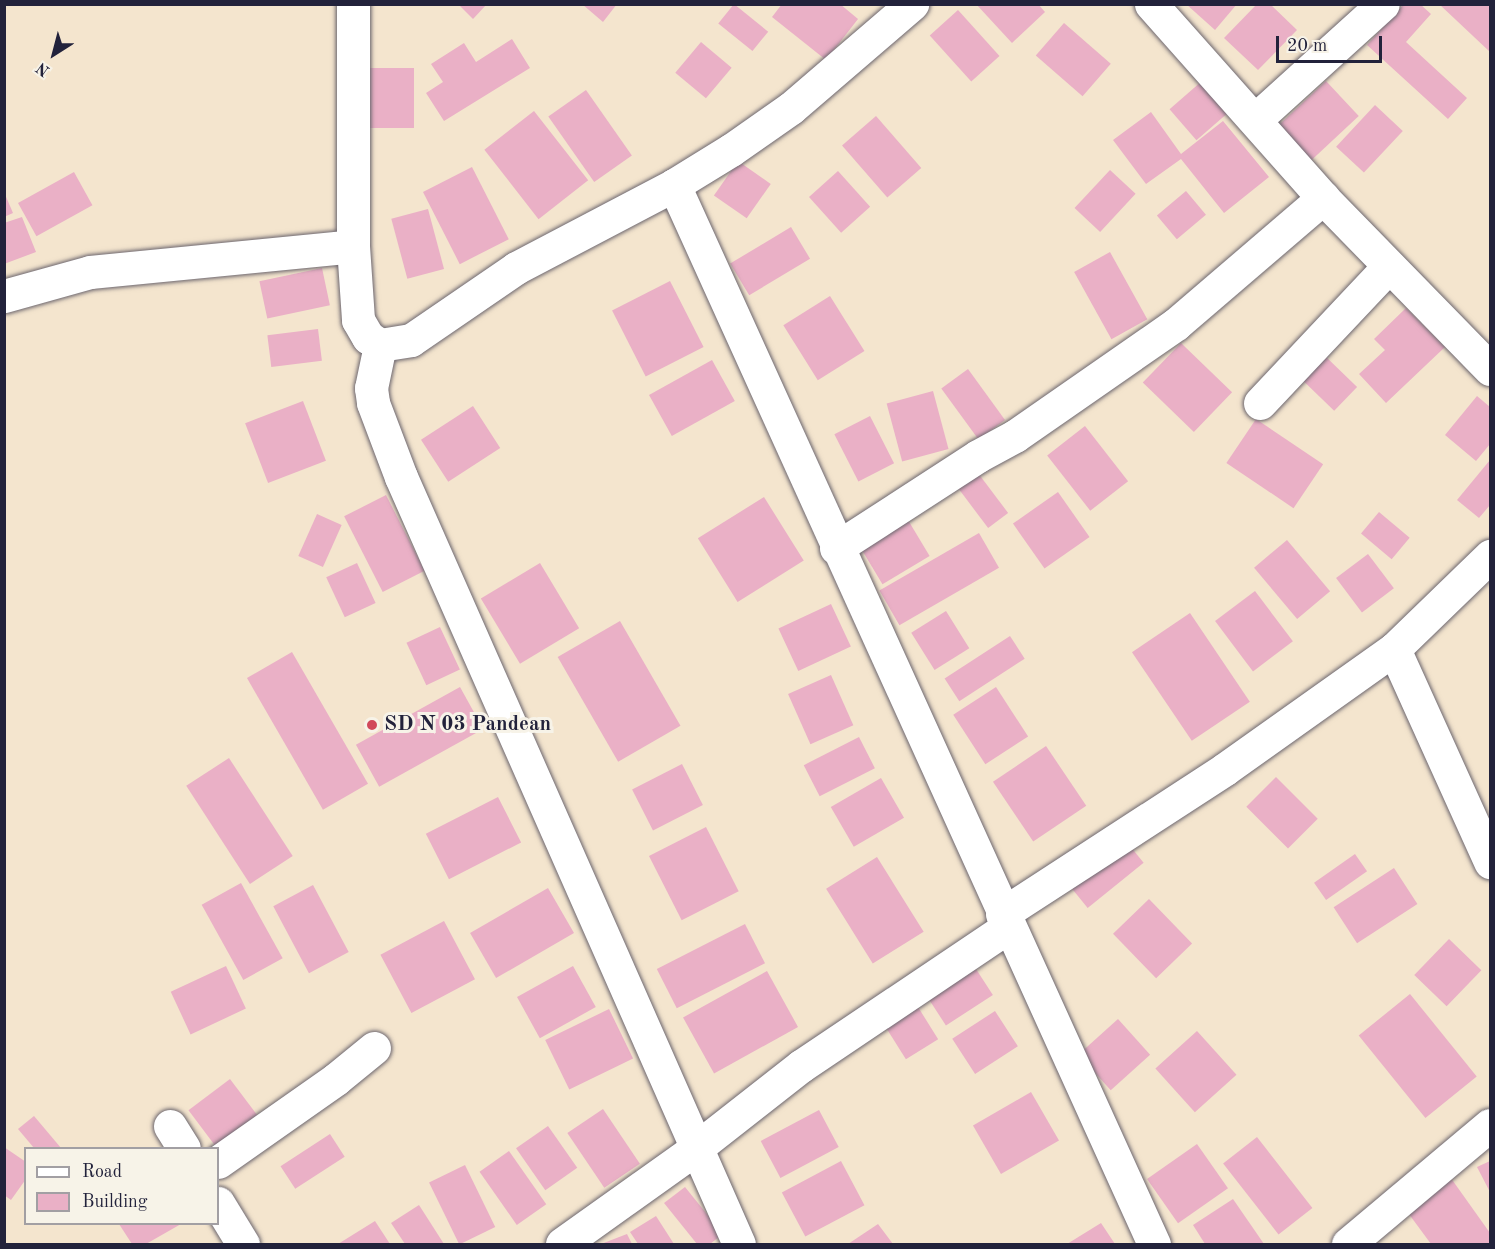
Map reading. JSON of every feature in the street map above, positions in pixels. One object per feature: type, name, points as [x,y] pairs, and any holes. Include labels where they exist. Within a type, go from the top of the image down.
[{"type":"street","points":[[353,4],[353,246],[358,320],[368,337],[380,345],[411,340],[516,268],[674,185],[791,108],[912,4]]},
{"type":"street","points":[[1151,4],[1256,119],[1323,198],[1491,369]]},
{"type":"street","points":[[1256,119],[1383,4]]},
{"type":"street","points":[[674,185],[836,548],[1154,1245]]},
{"type":"street","points":[[836,548],[978,456],[1015,436],[1176,324],[1323,198]]},
{"type":"street","points":[[4,296],[90,272],[353,246]]},
{"type":"street","points":[[1260,403],[1389,266]]},
{"type":"street","points":[[380,345],[371,387],[372,395],[401,477],[739,1245]]},
{"type":"street","points":[[562,1245],[695,1149],[801,1066],[1005,920],[1226,769],[1394,649],[1491,556]]},
{"type":"street","points":[[1394,649],[1491,862]]},
{"type":"street","points":[[219,1161],[336,1079],[374,1048]]},
{"type":"street","points":[[1348,1245],[1491,1125]]},
{"type":"street","points":[[219,1205],[243,1245]]},
{"type":"building","points":[[458,4],[487,4],[473,19]]},
{"type":"building","points":[[582,4],[617,4],[603,22]]},
{"type":"building","points":[[734,4],[768,32],[752,51],[718,23]]},
{"type":"building","points":[[782,4],[840,4],[858,19],[826,60],[772,17]]},
{"type":"building","points":[[976,4],[1038,4],[1045,12],[1012,43]]},
{"type":"building","points":[[1186,4],[1237,4],[1215,30]]},
{"type":"building","points":[[1257,4],[1270,4],[1297,30],[1258,70],[1224,38]]},
{"type":"building","points":[[1404,4],[1420,4],[1431,14],[1406,42],[1467,98],[1448,119],[1367,45]]},
{"type":"building","points":[[1439,4],[1490,4],[1490,52]]},
{"type":"building","points":[[958,10],[999,56],[971,82],[930,35]]},
{"type":"building","points":[[1064,23],[1111,64],[1083,96],[1036,55]]},
{"type":"building","points":[[512,39],[530,68],[444,121],[426,93],[443,82],[431,64],[464,43],[476,62]]},
{"type":"building","points":[[701,42],[732,68],[706,98],[675,73]]},
{"type":"building","points":[[365,68],[414,68],[414,128],[365,128]]},
{"type":"building","points":[[1202,81],[1229,112],[1196,140],[1170,109]]},
{"type":"building","points":[[1326,81],[1359,116],[1310,162],[1277,127]]},
{"type":"building","points":[[586,90],[632,156],[594,182],[548,116]]},
{"type":"building","points":[[1375,105],[1403,131],[1364,173],[1336,147]]},
{"type":"building","points":[[534,111],[588,180],[539,219],[484,150]]},
{"type":"building","points":[[1151,112],[1181,154],[1223,121],[1269,177],[1224,213],[1181,159],[1146,184],[1113,140]]},
{"type":"building","points":[[876,116],[921,168],[887,198],[842,146]]},
{"type":"building","points":[[738,161],[771,184],[747,218],[714,195]]},
{"type":"building","points":[[472,167],[509,239],[460,264],[423,192]]},
{"type":"building","points":[[1110,170],[1136,194],[1100,232],[1075,208]]},
{"type":"building","points":[[838,171],[870,207],[841,233],[809,197]]},
{"type":"building","points":[[74,172],[92,205],[36,236],[18,203]]},
{"type":"building","points":[[1186,191],[1206,215],[1177,239],[1157,215]]},
{"type":"building","points":[[4,192],[13,213],[4,217]]},
{"type":"building","points":[[428,209],[444,269],[407,279],[391,219]]},
{"type":"building","points":[[22,217],[36,252],[4,264],[4,223]]},
{"type":"building","points":[[791,227],[810,259],[749,295],[730,264]]},
{"type":"building","points":[[1110,252],[1147,319],[1111,339],[1074,272]]},
{"type":"building","points":[[322,268],[330,305],[267,318],[259,281]]},
{"type":"building","points":[[670,281],[704,347],[646,376],[612,311]]},
{"type":"building","points":[[830,296],[864,351],[818,380],[783,325]]},
{"type":"building","points":[[1406,308],[1445,347],[1386,403],[1359,374],[1385,350],[1374,339]]},
{"type":"building","points":[[318,329],[322,361],[271,367],[267,335]]},
{"type":"building","points":[[1181,343],[1232,392],[1194,432],[1143,383]]},
{"type":"building","points":[[1324,355],[1357,387],[1334,411],[1301,379]]},
{"type":"building","points":[[712,360],[735,401],[672,436],[649,395]]},
{"type":"building","points":[[968,369],[1005,420],[978,439],[941,388]]},
{"type":"building","points":[[933,391],[949,449],[902,461],[887,403]]},
{"type":"building","points":[[1477,396],[1490,407],[1490,444],[1476,461],[1445,435]]},
{"type":"building","points":[[303,401],[326,461],[268,483],[245,423]]},
{"type":"building","points":[[473,406],[500,448],[448,482],[421,440]]},
{"type":"building","points":[[870,416],[894,463],[858,481],[834,434]]},
{"type":"building","points":[[1256,419],[1323,464],[1294,508],[1226,463]]},
{"type":"building","points":[[1085,426],[1128,481],[1090,511],[1047,456]]},
{"type":"building","points":[[1490,460],[1490,505],[1479,518],[1457,500]]},
{"type":"building","points":[[978,473],[1008,513],[988,528],[958,488]]},
{"type":"building","points":[[1058,492],[1090,537],[1044,569],[1013,524]]},
{"type":"building","points":[[386,495],[425,571],[383,592],[344,516]]},
{"type":"building","points":[[764,497],[804,561],[738,602],[698,538]]},
{"type":"building","points":[[1379,512],[1410,538],[1392,559],[1361,533]]},
{"type":"building","points":[[317,514],[342,525],[323,567],[298,556]]},
{"type":"building","points":[[908,520],[930,556],[882,584],[861,548]]},
{"type":"building","points":[[979,533],[999,568],[899,625],[879,590]]},
{"type":"building","points":[[1287,540],[1330,591],[1297,619],[1254,568]]},
{"type":"building","points":[[1368,554],[1394,588],[1362,612],[1336,578]]},
{"type":"building","points":[[357,563],[376,603],[345,617],[326,577]]},
{"type":"building","points":[[540,563],[579,628],[520,664],[481,599]]},
{"type":"building","points":[[1255,591],[1293,641],[1253,671],[1215,621]]},
{"type":"building","points":[[831,604],[851,647],[798,671],[778,629]]},
{"type":"building","points":[[946,611],[969,648],[935,670],[911,633]]},
{"type":"building","points":[[1190,613],[1250,702],[1192,741],[1132,652]]},
{"type":"building","points":[[620,621],[680,726],[618,762],[558,657]]},
{"type":"building","points":[[440,627],[460,670],[426,685],[406,643]]},
{"type":"building","points":[[1010,636],[1025,659],[959,701],[945,678]]},
{"type":"building","points":[[292,652],[368,784],[323,810],[247,678]]},
{"type":"building","points":[[831,675],[853,725],[810,744],[788,694]]},
{"type":"building","points":[[460,687],[483,729],[379,787],[356,745]]},
{"type":"building","points":[[996,687],[1028,736],[985,764],[953,715]]},
{"type":"building","points":[[859,737],[875,768],[820,796],[804,765]]},
{"type":"building","points":[[1046,746],[1086,806],[1033,841],[993,782]]},
{"type":"building","points":[[229,758],[293,856],[250,884],[186,786]]},
{"type":"building","points":[[682,764],[703,805],[653,830],[632,789]]},
{"type":"building","points":[[1276,777],[1318,819],[1288,848],[1246,807]]},
{"type":"building","points":[[881,778],[904,818],[854,847],[831,807]]},
{"type":"building","points":[[498,797],[521,842],[449,879],[426,834]]},
{"type":"building","points":[[706,827],[739,891],[682,920],[649,856]]},
{"type":"building","points":[[1126,841],[1144,863],[1088,908],[1070,886]]},
{"type":"building","points":[[1355,854],[1367,871],[1326,900],[1314,883]]},
{"type":"building","points":[[877,857],[924,932],[873,963],[826,889]]},
{"type":"building","points":[[1394,868],[1417,904],[1357,943],[1334,907]]},
{"type":"building","points":[[241,883],[283,958],[243,980],[202,905]]},
{"type":"building","points":[[313,885],[349,952],[309,973],[273,906]]},
{"type":"building","points":[[548,888],[574,933],[496,978],[470,933]]},
{"type":"building","points":[[1149,899],[1192,944],[1156,978],[1113,934]]},
{"type":"building","points":[[444,921],[475,979],[411,1013],[380,955]]},
{"type":"building","points":[[745,924],[765,963],[677,1008],[657,969]]},
{"type":"building","points":[[1449,939],[1481,970],[1447,1006],[1414,975]]},
{"type":"building","points":[[226,966],[246,1009],[191,1034],[171,992]]},
{"type":"building","points":[[573,966],[596,1007],[540,1038],[517,997]]},
{"type":"building","points":[[976,969],[993,995],[946,1025],[929,999]]},
{"type":"building","points":[[767,971],[798,1027],[714,1074],[683,1018]]},
{"type":"building","points":[[1410,994],[1477,1076],[1425,1118],[1359,1036]]},
{"type":"building","points":[[918,1007],[938,1039],[906,1059],[886,1027]]},
{"type":"building","points":[[609,1009],[633,1058],[569,1090],[545,1040]]},
{"type":"building","points":[[995,1011],[1018,1046],[975,1074],[952,1039]]},
{"type":"building","points":[[1118,1019],[1150,1055],[1111,1090],[1079,1054]]},
{"type":"building","points":[[1197,1031],[1236,1075],[1195,1112],[1155,1068]]},
{"type":"building","points":[[230,1079],[257,1115],[216,1146],[188,1110]]},
{"type":"building","points":[[1031,1092],[1059,1140],[1001,1174],[973,1126]]},
{"type":"building","points":[[603,1109],[640,1164],[604,1188],[567,1133]]},
{"type":"building","points":[[819,1110],[839,1147],[780,1178],[761,1141]]},
{"type":"building","points":[[34,1116],[60,1147],[33,1147],[18,1129]]},
{"type":"building","points":[[548,1126],[577,1168],[545,1190],[516,1148]]},
{"type":"building","points":[[330,1134],[345,1157],[295,1189],[281,1166]]},
{"type":"building","points":[[1257,1137],[1312,1208],[1279,1234],[1223,1163]]},
{"type":"building","points":[[1197,1144],[1228,1188],[1178,1223],[1147,1179]]},
{"type":"building","points":[[4,1147],[24,1161],[24,1182],[11,1200],[4,1195]]},
{"type":"building","points":[[509,1151],[546,1204],[517,1225],[480,1172]]},
{"type":"building","points":[[841,1161],[864,1205],[805,1237],[782,1192]]},
{"type":"building","points":[[1490,1161],[1490,1192],[1477,1167]]},
{"type":"building","points":[[465,1165],[495,1227],[459,1244],[429,1183]]},
{"type":"building","points":[[1448,1174],[1490,1233],[1490,1242],[1487,1244],[1431,1244],[1403,1206]]},
{"type":"building","points":[[685,1187],[723,1234],[710,1244],[697,1244],[664,1203]]},
{"type":"building","points":[[1233,1199],[1264,1244],[1205,1244],[1193,1225]]},
{"type":"building","points":[[419,1205],[444,1244],[405,1244],[391,1223]]},
{"type":"building","points":[[656,1216],[674,1244],[638,1244],[630,1232]]},
{"type":"building","points":[[375,1221],[390,1244],[338,1244]]},
{"type":"building","points":[[1101,1223],[1115,1244],[1067,1244]]},
{"type":"building","points":[[878,1224],[893,1244],[848,1244]]},
{"type":"building","points":[[120,1225],[179,1225],[146,1244],[132,1244]]},
{"type":"building","points":[[627,1234],[632,1244],[601,1244]]},
{"type":"place","name":"SD N 03 Pandean","points":[[372,725]]}]
